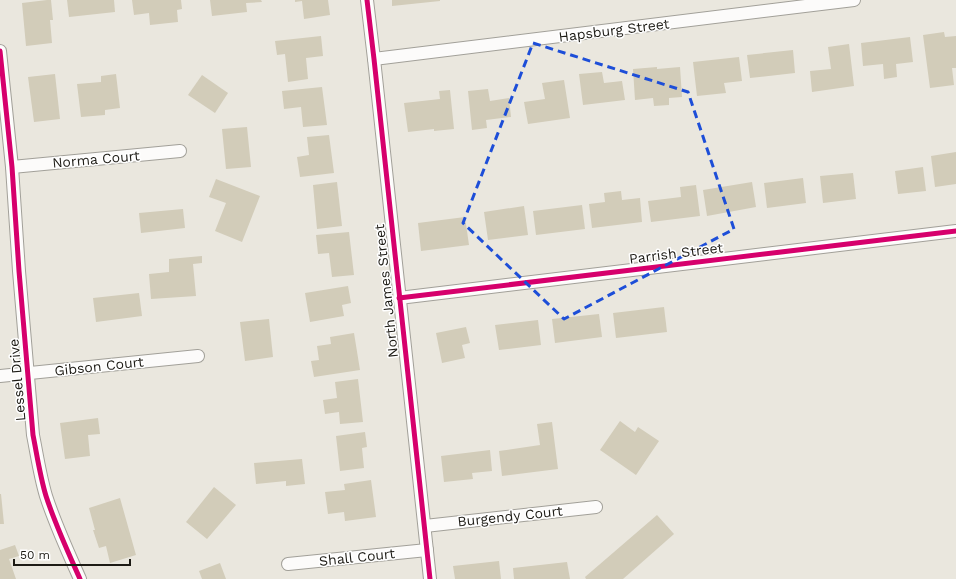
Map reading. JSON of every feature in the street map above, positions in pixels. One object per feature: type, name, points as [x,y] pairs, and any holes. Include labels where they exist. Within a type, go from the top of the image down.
[{"type":"street","name":"North James Street","points":[[367,0],[430,579]]},
{"type":"street","name":"Hapsburg Street","points":[[374,59],[854,0]]},
{"type":"street","name":"Lessel Drive","points":[[0,51],[12,167],[19,270],[34,435],[46,496],[60,534],[80,579]]},
{"type":"street","name":"Norma Court","points":[[12,167],[180,151]]},
{"type":"street","name":"Parrish Street","points":[[399,298],[956,231]]},
{"type":"street","name":"Gibson Court","points":[[0,376],[198,356]]},
{"type":"street","name":"Burgendy Court","points":[[425,526],[596,507]]},
{"type":"street","name":"Shall Court","points":[[288,564],[427,550]]},
{"type":"highlighted area","points":[[533,43],[688,92],[734,229],[564,319],[463,223]]},
{"type":"building","points":[[51,0],[53,20],[50,20],[52,43],[26,46],[22,3]]},
{"type":"building","points":[[67,0],[114,0],[115,12],[69,17]]},
{"type":"building","points":[[132,0],[181,0],[182,9],[177,10],[178,22],[150,25],[149,13],[134,15]]},
{"type":"building","points":[[210,0],[261,0],[262,2],[246,3],[247,12],[212,16]]},
{"type":"building","points":[[295,0],[328,0],[330,15],[304,19],[302,1],[295,2]]},
{"type":"building","points":[[392,0],[440,0],[440,1],[392,6]]},
{"type":"building","points":[[944,32],[945,37],[956,36],[956,68],[952,68],[954,85],[930,88],[923,35]]},
{"type":"building","points":[[321,36],[323,56],[306,58],[308,79],[288,82],[285,54],[277,55],[275,41]]},
{"type":"building","points":[[910,37],[913,62],[896,64],[897,77],[884,79],[883,64],[863,66],[861,43]]},
{"type":"building","points":[[849,44],[854,86],[812,92],[810,71],[831,69],[828,47]]},
{"type":"building","points":[[793,50],[795,73],[750,78],[747,55]]},
{"type":"building","points":[[739,57],[742,81],[724,83],[726,93],[697,96],[693,62]]},
{"type":"building","points":[[657,67],[657,69],[680,67],[682,97],[669,98],[669,105],[654,106],[653,98],[635,100],[633,69]]},
{"type":"building","points":[[602,72],[604,83],[622,81],[625,100],[583,105],[579,74]]},
{"type":"building","points":[[55,74],[60,119],[34,122],[28,77]]},
{"type":"building","points":[[116,74],[120,108],[105,110],[105,115],[81,117],[77,84],[101,82],[101,76]]},
{"type":"building","points":[[202,75],[228,93],[215,113],[188,95]]},
{"type":"building","points":[[564,80],[570,118],[528,124],[524,102],[545,99],[542,83]]},
{"type":"building","points":[[322,87],[327,125],[303,127],[301,107],[284,109],[282,91]]},
{"type":"building","points":[[488,89],[490,101],[509,98],[511,117],[486,120],[487,128],[472,130],[468,91]]},
{"type":"building","points":[[450,90],[454,129],[434,131],[434,129],[408,132],[404,103],[440,99],[439,91]]},
{"type":"building","points":[[247,127],[251,167],[226,169],[222,129]]},
{"type":"building","points":[[329,135],[334,173],[300,177],[297,157],[309,155],[307,137]]},
{"type":"building","points":[[956,152],[956,184],[935,187],[931,156]]},
{"type":"building","points":[[923,167],[926,191],[898,194],[895,171]]},
{"type":"building","points":[[853,173],[856,199],[823,203],[820,176]]},
{"type":"building","points":[[803,178],[806,203],[767,208],[764,183]]},
{"type":"building","points":[[216,179],[260,196],[242,242],[215,231],[226,203],[209,197]]},
{"type":"building","points":[[337,182],[342,226],[317,229],[313,185]]},
{"type":"building","points":[[752,182],[756,207],[707,216],[703,190]]},
{"type":"building","points":[[696,185],[700,216],[651,222],[648,201],[681,197],[680,187]]},
{"type":"building","points":[[621,191],[622,200],[640,198],[642,222],[592,228],[589,204],[605,202],[604,193]]},
{"type":"building","points":[[582,205],[585,229],[536,235],[533,211]]},
{"type":"building","points":[[524,206],[528,235],[488,240],[484,212]]},
{"type":"building","points":[[183,209],[185,228],[141,233],[139,213]]},
{"type":"building","points":[[465,217],[469,245],[421,251],[418,223]]},
{"type":"building","points":[[349,232],[354,275],[332,277],[329,253],[318,254],[316,235]]},
{"type":"building","points":[[202,256],[202,263],[193,264],[196,296],[151,299],[149,274],[169,272],[169,259]]},
{"type":"building","points":[[348,286],[351,303],[342,305],[344,316],[310,322],[305,293]]},
{"type":"building","points":[[139,293],[142,316],[96,322],[93,298]]},
{"type":"building","points":[[664,307],[667,332],[616,338],[613,313]]},
{"type":"building","points":[[599,314],[602,337],[555,343],[552,319]]},
{"type":"building","points":[[269,319],[273,357],[245,361],[240,322]]},
{"type":"building","points":[[538,320],[541,345],[499,350],[495,325]]},
{"type":"building","points":[[466,327],[470,343],[462,345],[465,358],[442,363],[436,333]]},
{"type":"building","points":[[354,333],[360,370],[314,377],[311,361],[319,360],[317,346],[331,344],[330,337]]},
{"type":"building","points":[[358,379],[363,422],[340,424],[339,412],[325,414],[323,400],[337,398],[335,382]]},
{"type":"building","points":[[98,418],[100,434],[88,435],[90,456],[65,459],[60,423]]},
{"type":"building","points":[[620,421],[635,432],[638,427],[659,441],[636,475],[600,450]]},
{"type":"building","points":[[552,422],[558,469],[502,476],[499,451],[540,445],[537,424]]},
{"type":"building","points":[[365,432],[367,447],[362,448],[364,468],[340,471],[336,436]]},
{"type":"building","points":[[490,450],[492,471],[472,473],[473,479],[444,482],[441,456]]},
{"type":"building","points":[[302,459],[305,484],[286,486],[286,481],[256,484],[254,463]]},
{"type":"building","points":[[371,480],[376,517],[345,521],[344,512],[328,514],[325,492],[345,490],[344,484]]},
{"type":"building","points":[[214,487],[236,505],[207,539],[186,522]]},
{"type":"building","points":[[1,494],[4,524],[0,524]]},
{"type":"building","points":[[120,498],[136,555],[110,563],[106,546],[99,548],[93,530],[95,530],[89,508]]},
{"type":"building","points":[[657,515],[674,534],[623,579],[586,579],[585,577]]},
{"type":"building","points":[[15,545],[19,556],[9,559],[16,579],[0,579],[0,550]]},
{"type":"building","points":[[499,561],[501,579],[455,579],[453,566]]},
{"type":"building","points":[[567,562],[570,579],[514,579],[513,568]]},
{"type":"building","points":[[220,563],[226,579],[202,579],[199,571]]},
{"type":"cycle path","points":[[367,0],[430,579]]},
{"type":"cycle path","points":[[0,51],[12,167],[33,435],[46,496],[80,579]]},
{"type":"cycle path","points":[[399,298],[956,231]]}]
